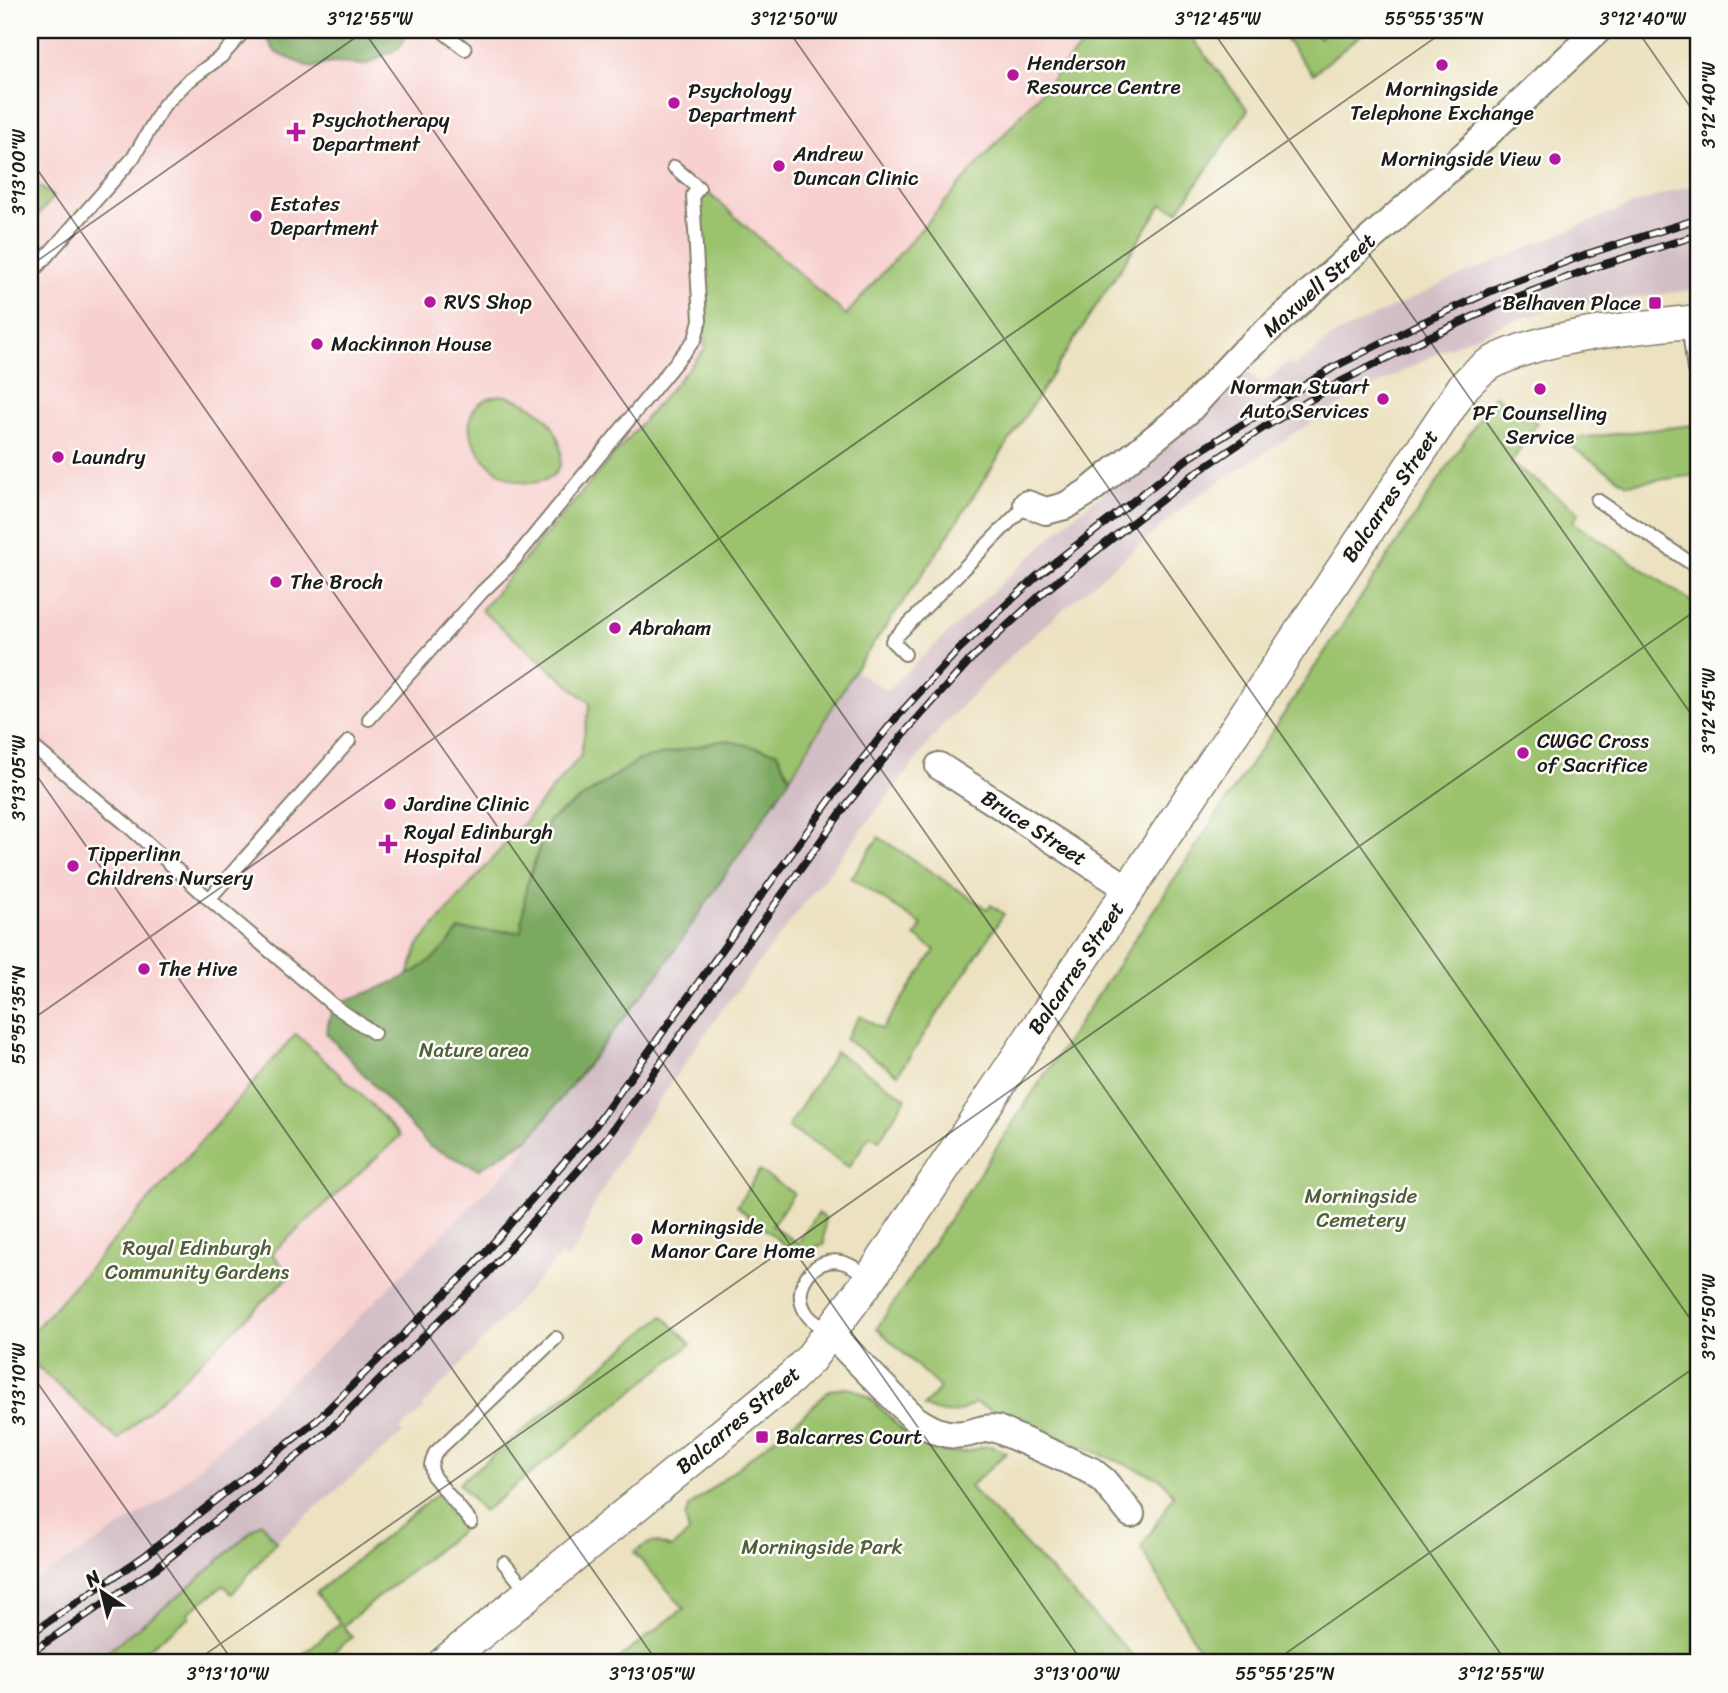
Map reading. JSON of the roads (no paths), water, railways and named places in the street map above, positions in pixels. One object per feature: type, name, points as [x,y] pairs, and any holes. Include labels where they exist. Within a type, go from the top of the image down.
[{"type":"street","name":"Maxwell Street","points":[[1027,504],[1046,510],[1065,506],[1088,492],[1163,432],[1188,411],[1241,354],[1469,151],[1598,30]]},
{"type":"street","name":"Balcarres Street","points":[[444,1663],[791,1378],[810,1359],[870,1278],[1464,386],[1486,366],[1514,352],[1537,345],[1693,321]]},
{"type":"street","name":"Bruce Street","points":[[939,766],[1129,889]]},
{"type":"street","points":[[830,1332],[915,1419],[930,1429],[955,1434],[986,1428],[997,1429],[1092,1471],[1104,1481],[1131,1514]]},
{"type":"lane","points":[[30,275],[133,158],[164,105],[187,82],[222,56],[245,30]]},
{"type":"lane","points":[[441,30],[465,49]]},
{"type":"lane","points":[[369,719],[482,592],[510,565],[695,339],[700,320],[693,195],[699,188],[674,167]]},
{"type":"lane","points":[[1693,321],[1694,370]]},
{"type":"lane","points":[[1597,500],[1698,568]]},
{"type":"lane","points":[[905,654],[892,641],[1027,504]]},
{"type":"lane","points":[[209,899],[349,741]]},
{"type":"lane","points":[[30,744],[333,1004],[374,1033]]},
{"type":"lane","points":[[830,1332],[810,1318],[803,1308],[801,1295],[807,1276],[816,1267],[834,1261],[848,1264],[870,1278]]},
{"type":"lane","points":[[471,1522],[433,1476],[431,1465],[435,1454],[556,1338]]},
{"type":"lane","points":[[504,1563],[529,1594]]},
{"type":"railway","points":[[30,1634],[146,1555],[316,1421],[473,1266],[593,1129],[835,793],[896,718],[959,649],[1036,577],[1187,459],[1334,367],[1504,285],[1587,254],[1698,219]]},
{"type":"railway","points":[[30,1653],[156,1568],[326,1433],[485,1276],[606,1139],[848,803],[908,729],[970,660],[1045,591],[1197,472],[1263,428],[1342,381],[1420,341],[1510,300],[1592,268],[1698,235]]},
{"type":"place","name":"Morningside Telephone Exchange","points":[[1442,65]]},
{"type":"place","name":"Henderson Resource Centre","points":[[1013,75]]},
{"type":"place","name":"Psychology Department","points":[[674,103]]},
{"type":"place","name":"Psychotherapy Department","points":[[296,132]]},
{"type":"place","name":"Morningside View","points":[[1555,159]]},
{"type":"place","name":"Andrew Duncan Clinic","points":[[779,166]]},
{"type":"place","name":"Estates Department","points":[[256,216]]},
{"type":"place","name":"RVS Shop","points":[[430,302]]},
{"type":"place","name":"Belhaven Place","points":[[1655,303]]},
{"type":"place","name":"Mackinnon House","points":[[317,344]]},
{"type":"place","name":"PF Counselling Service","points":[[1540,389]]},
{"type":"place","name":"Norman Stuart Auto Services","points":[[1383,399]]},
{"type":"place","name":"Laundry","points":[[58,457]]},
{"type":"place","name":"The Broch","points":[[276,582]]},
{"type":"place","name":"Abraham","points":[[615,628]]},
{"type":"place","name":"CWGC Cross of Sacrifice","points":[[1523,753]]},
{"type":"place","name":"Jardine Clinic","points":[[390,804]]},
{"type":"place","name":"Royal Edinburgh Hospital","points":[[388,844]]},
{"type":"place","name":"Tipperlinn Childrens Nursery","points":[[73,866]]},
{"type":"place","name":"The Hive","points":[[144,969]]},
{"type":"place","name":"Morningside Manor Care Home","points":[[637,1239]]},
{"type":"place","name":"Balcarres Court","points":[[762,1437]]},
{"type":"park label","name":"Nature area","points":[[474,1050]]},
{"type":"park label","name":"Morningside Cemetery","points":[[1361,1208]]},
{"type":"park label","name":"Royal Edinburgh Community Gardens","points":[[197,1260]]},
{"type":"park label","name":"Morningside Park","points":[[822,1547]]}]
